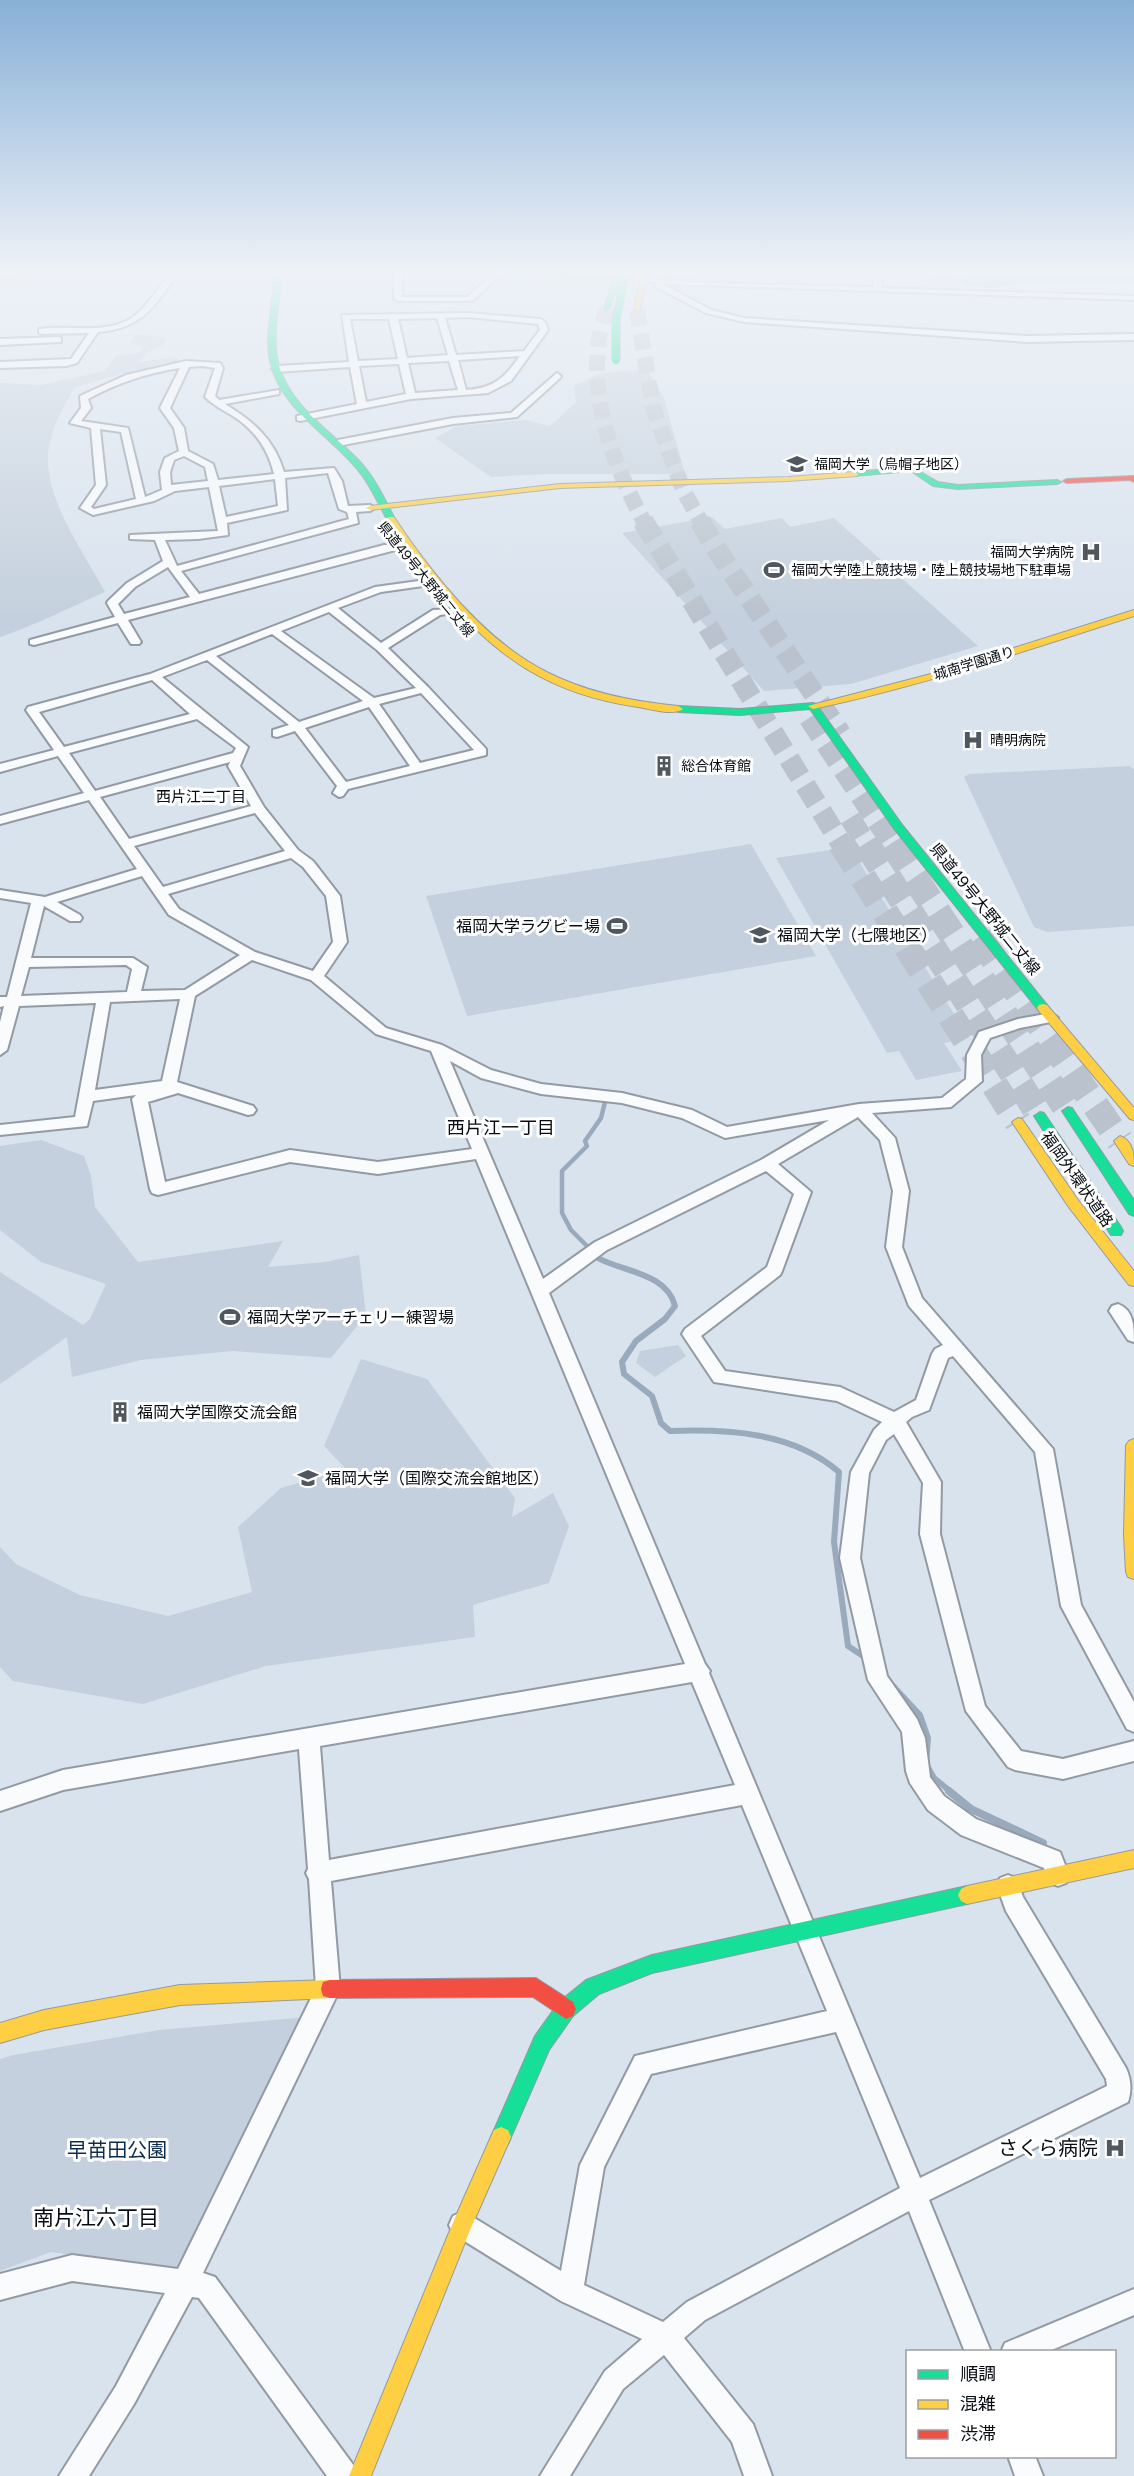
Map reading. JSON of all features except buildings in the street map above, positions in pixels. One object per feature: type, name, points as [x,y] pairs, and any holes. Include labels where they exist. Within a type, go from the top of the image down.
[{"type":"main road","name":"県道49号大野城二丈線","points":[[273,386],[276,392],[338,443],[362,469],[377,507],[398,548],[478,644],[504,663],[562,691],[604,705],[651,714],[695,719],[760,720],[816,711]]},
{"type":"main road","name":"県道49号大野城二丈線","points":[[284,386],[305,417],[351,472],[408,547],[493,642],[521,662],[544,675],[597,694],[648,705],[685,710],[816,711]]},
{"type":"main road","points":[[377,507],[560,486],[788,479],[912,469],[936,484],[958,487],[1132,478],[1134,480]]},
{"type":"main road","name":"城南学園通り","points":[[816,711],[849,699],[1134,614]]},
{"type":"main road","name":"城南学園通り","points":[[816,711],[912,692],[1134,622]]},
{"type":"main road","name":"県道49号大野城二丈線","points":[[816,711],[899,828],[1051,1018],[1129,1104],[1134,1116]]},
{"type":"main road","points":[[1068,1111],[1134,1211]]},
{"type":"main road","points":[[1040,1116],[1128,1249]]},
{"type":"main road","name":"福岡外環状道路","points":[[1018,1122],[1062,1190],[1101,1243],[1134,1281]]},
{"type":"main road","points":[[1120,1141],[1134,1161]]},
{"type":"main road","points":[[1134,1445],[1132,1534],[1134,1572]]},
{"type":"main road","points":[[360,2476],[462,2225],[542,2043],[566,2009],[593,1987],[652,1964],[1134,1859]]},
{"type":"main road","points":[[0,2033],[44,2020],[180,1995],[328,1989],[536,1987],[566,2009]]},
{"type":"street","points":[[105,386],[83,398],[86,408],[75,423],[125,430],[141,501]]},
{"type":"street","points":[[176,386],[165,408],[179,428],[184,453]]},
{"type":"street","points":[[214,386],[210,397],[249,424],[272,450],[281,476],[283,508],[221,521]]},
{"type":"street","points":[[358,386],[362,406]]},
{"type":"street","points":[[409,386],[411,396]]},
{"type":"street","points":[[461,386],[463,393]]},
{"type":"street","points":[[305,417],[411,396],[485,392],[496,386]]},
{"type":"street","points":[[338,443],[453,421],[514,414],[545,386]]},
{"type":"street","points":[[216,403],[276,392]]},
{"type":"street","points":[[95,425],[101,485],[85,508],[93,512],[141,501],[167,491],[331,470],[344,509],[377,507]]},
{"type":"street","points":[[134,537],[198,536],[224,533],[210,466],[184,453],[170,458],[165,472],[167,491]]},
{"type":"street","points":[[135,642],[119,619],[112,603],[131,585],[173,566],[354,521],[351,510]]},
{"type":"street","points":[[159,537],[173,566],[198,600]]},
{"type":"street","points":[[34,642],[198,600],[384,548],[398,548]]},
{"type":"street","points":[[426,584],[379,589],[154,676],[32,710],[174,912],[250,955],[316,977],[381,1031],[437,1048],[486,1074],[541,1089],[633,1101],[687,1114],[725,1133],[859,1108],[946,1103],[974,1081],[974,1055],[984,1035],[1018,1024],[1051,1018]]},
{"type":"street","points":[[208,656],[297,726],[341,789],[482,752],[424,688],[381,648],[331,608]]},
{"type":"street","points":[[381,648],[437,612],[449,611]]},
{"type":"street","points":[[273,630],[372,702],[417,768]]},
{"type":"street","points":[[154,676],[199,715],[243,747],[234,766],[258,808],[292,853],[308,864],[333,896],[340,942],[316,977]]},
{"type":"street","points":[[277,732],[424,688]]},
{"type":"street","points":[[0,768],[199,715]]},
{"type":"street","points":[[0,820],[237,756]]},
{"type":"street","points":[[126,844],[258,808]]},
{"type":"street","points":[[160,892],[292,853]]},
{"type":"street","points":[[43,901],[146,871]]},
{"type":"street","points":[[0,894],[43,901],[75,918]]},
{"type":"street","points":[[0,1050],[6,1002],[23,963],[43,901]]},
{"type":"street","points":[[6,1002],[188,994],[250,955]]},
{"type":"street","points":[[23,963],[128,961],[141,967],[133,996]]},
{"type":"street","points":[[174,1086],[188,994]]},
{"type":"street","points":[[0,1130],[82,1122],[104,998]]},
{"type":"street","points":[[437,1048],[700,1671],[842,2019],[916,2193],[977,2350]]},
{"type":"street","points":[[174,1086],[140,1100],[158,1189],[290,1156],[378,1168],[482,1153]]},
{"type":"street","points":[[86,1097],[174,1086],[248,1110]]},
{"type":"street","points":[[540,1290],[601,1246],[766,1164],[859,1108]]},
{"type":"street","points":[[859,1108],[887,1138],[901,1191],[894,1247],[915,1301],[1044,1449],[1071,1606],[1134,1722]]},
{"type":"street","points":[[766,1164],[803,1192],[774,1271],[691,1334],[720,1377],[840,1394],[896,1421],[932,1482],[930,1534],[976,1711],[1015,1760],[1063,1769],[1134,1751]]},
{"type":"street","points":[[1118,1311],[1134,1335]]},
{"type":"street","points":[[955,1347],[941,1354],[923,1406],[906,1412],[880,1435],[860,1472],[850,1558],[878,1680],[910,1726],[915,1738],[917,1771],[921,1783],[936,1803],[969,1827],[1052,1860],[1058,1875]]},
{"type":"street","points":[[0,1801],[63,1780],[700,1671]]},
{"type":"street","points":[[73,2476],[125,2395],[185,2283],[328,1989],[309,1739]]},
{"type":"street","points":[[318,1873],[749,1793]]},
{"type":"street","points":[[554,2476],[614,2380],[696,2311],[916,2193],[1119,2093],[1118,2076],[1014,1903],[1008,1886]]},
{"type":"street","points":[[570,2292],[592,2165],[643,2064],[842,2019]]},
{"type":"street","points":[[462,2225],[570,2292],[665,2336],[743,2434],[758,2476]]},
{"type":"street","points":[[0,2287],[72,2268],[206,2286],[344,2476]]},
{"type":"street","points":[[1019,2350],[1134,2302]]},
{"type":"street","points":[[1021,2458],[1029,2476]]},
{"type":"green space","points":[[0,386],[80,386],[75,387],[57,420],[49,447],[49,473],[53,491],[68,526],[105,592],[0,637]]},
{"type":"green space","points":[[574,386],[657,386],[664,398],[685,474],[548,474],[491,477],[435,438],[458,426],[526,420],[550,426],[576,402]]},
{"type":"green space","name":"福岡大学陸上競技場・陸上競技場地下駐車場","points":[[712,517],[725,529],[782,518],[790,527],[834,518],[978,646],[851,684],[764,691],[622,533]]},
{"type":"green space","points":[[1129,766],[1134,769],[1134,926],[1047,932],[1034,927],[964,777],[969,774]]},
{"type":"green space","name":"福岡大学ラグビー場","points":[[751,844],[816,956],[467,1016],[426,896]]},
{"type":"green space","points":[[850,847],[969,1038],[944,1043],[962,1071],[916,1080],[899,1051],[887,1053],[776,858]]},
{"type":"green space","points":[[41,1140],[84,1156],[91,1176],[95,1207],[138,1262],[283,1241],[268,1267],[325,1262],[359,1255],[366,1315],[331,1358],[232,1351],[141,1360],[72,1377],[67,1337],[0,1384],[0,1272],[83,1325],[90,1319],[106,1284],[41,1262],[0,1230],[0,1146]]},
{"type":"green space","points":[[678,1345],[686,1356],[655,1377],[636,1363],[640,1351]]},
{"type":"green space","points":[[361,1359],[427,1379],[515,1498],[512,1517],[553,1493],[569,1526],[549,1583],[473,1605],[475,1637],[266,1666],[143,1704],[13,1681],[0,1667],[0,1547],[16,1564],[80,1595],[168,1616],[252,1592],[238,1527],[281,1488],[346,1469],[324,1446]]},
{"type":"green space","name":"早苗田公園","points":[[307,2017],[181,2271],[51,2252],[0,2271],[0,2059],[159,2030]]},
{"type":"waterway","points":[[600,1259],[571,1230],[562,1213],[562,1171],[587,1146],[585,1141],[601,1118],[605,1102]]},
{"type":"waterway","points":[[600,1259],[654,1280],[670,1295],[675,1306],[665,1319],[636,1341],[622,1362],[624,1374],[652,1396],[661,1423],[670,1431],[737,1433],[781,1441],[801,1448],[839,1472],[834,1542],[848,1646],[869,1660]]},
{"type":"waterway","points":[[893,1686],[920,1715],[928,1738],[926,1764],[934,1778],[951,1792]]},
{"type":"waterway","points":[[949,1791],[971,1809],[1043,1843]]},
{"type":"tunnel","points":[[598,386],[610,445],[644,522]]},
{"type":"tunnel","points":[[649,386],[653,408],[684,492],[701,522]]},
{"type":"tunnel","points":[[643,521],[842,845]]},
{"type":"tunnel","points":[[700,521],[717,550],[841,734]]},
{"type":"tunnel","points":[[809,718],[893,845]]},
{"type":"tunnel","points":[[850,818],[867,845]]},
{"type":"tunnel","points":[[841,843],[1018,1122]]},
{"type":"tunnel","points":[[866,843],[1040,1116]]},
{"type":"tunnel","points":[[892,843],[1068,1111]]},
{"type":"tunnel","points":[[979,937],[1120,1141]]},
{"type":"traffic: fast","points":[[284,386],[312,421],[361,468],[391,519]]},
{"type":"traffic: fast","points":[[854,474],[912,469],[936,484],[958,487],[1057,482]]},
{"type":"traffic: fast","points":[[678,709],[740,712],[813,706],[899,828],[1043,1008]]},
{"type":"traffic: fast","points":[[1068,1111],[1134,1211]]},
{"type":"traffic: fast","points":[[1040,1116],[1116,1231]]},
{"type":"traffic: fast","points":[[501,2137],[542,2043],[566,2009],[593,1987],[652,1964],[967,1895]]},
{"type":"traffic: slow","points":[[370,508],[560,486],[788,479],[854,474]]},
{"type":"traffic: slow","points":[[391,519],[414,553],[463,612],[497,646],[526,666],[588,693],[633,704],[678,709]]},
{"type":"traffic: slow","points":[[813,706],[935,676],[1134,613]]},
{"type":"traffic: slow","points":[[1043,1008],[1134,1116]]},
{"type":"traffic: slow","points":[[1018,1122],[1073,1203],[1134,1281]]},
{"type":"traffic: slow","points":[[1120,1141],[1134,1161]]},
{"type":"traffic: slow","points":[[1134,1445],[1132,1535],[1134,1572]]},
{"type":"traffic: slow","points":[[967,1895],[1134,1859]]},
{"type":"traffic: slow","points":[[0,2033],[44,2020],[180,1995],[330,1989]]},
{"type":"traffic: slow","points":[[360,2476],[462,2225],[501,2137]]},
{"type":"traffic: jam","points":[[1067,481],[1132,478],[1134,480]]},
{"type":"traffic: jam","points":[[330,1989],[536,1987],[566,2009]]},
{"type":"place","name":"福岡大学（烏帽子地区）","points":[[797,464]]},
{"type":"place","name":"福岡大学病院","points":[[1091,552]]},
{"type":"place","name":"福岡大学陸上競技場・陸上競技場地下駐車場","points":[[774,570]]},
{"type":"place","name":"晴明病院","points":[[973,740]]},
{"type":"place","name":"総合体育館","points":[[664,766]]},
{"type":"place","name":"福岡大学ラグビー場","points":[[617,926]]},
{"type":"place","name":"福岡大学（七隈地区）","points":[[760,935]]},
{"type":"place","name":"福岡大学アーチェリー練習場","points":[[230,1317]]},
{"type":"place","name":"福岡大学国際交流会館","points":[[120,1412]]},
{"type":"place","name":"福岡大学（国際交流会館地区）","points":[[308,1478]]},
{"type":"place","name":"さくら病院","points":[[1115,2148]]},
{"type":"district","name":"西片江二丁目","points":[[201,797]]},
{"type":"district","name":"西片江一丁目","points":[[501,1128]]},
{"type":"district","name":"南片江六丁目","points":[[96,2218]]}]
